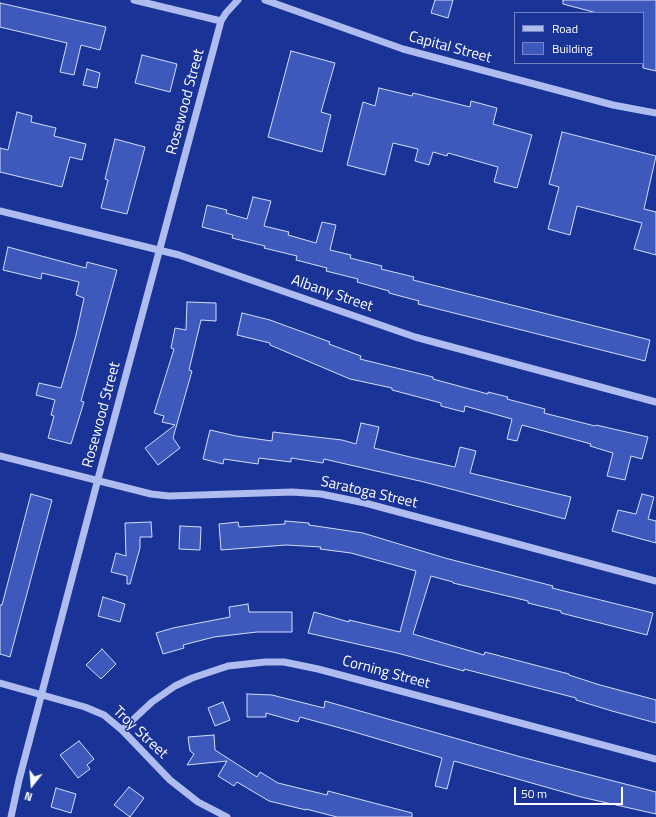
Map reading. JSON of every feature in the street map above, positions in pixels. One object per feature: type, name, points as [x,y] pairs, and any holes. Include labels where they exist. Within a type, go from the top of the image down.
[{"type":"street","points":[[134,0],[221,21],[238,0]]},
{"type":"street","name":"Capital Street","points":[[265,0],[403,49],[614,105],[656,113]]},
{"type":"street","name":"Rosewood Street","points":[[11,817],[41,695],[221,21]]},
{"type":"street","name":"Albany Street","points":[[0,211],[160,249],[415,337],[656,402]]},
{"type":"street","name":"Saratoga Street","points":[[0,456],[98,479],[151,494],[169,496],[292,492],[321,494],[365,503],[656,581]]},
{"type":"street","name":"Corning Street","points":[[122,730],[152,702],[175,686],[192,678],[228,666],[265,662],[284,662],[318,669],[656,759]]},
{"type":"street","name":"Troy Street","points":[[0,683],[85,707],[104,715],[122,730],[170,780],[198,802],[227,817]]},
{"type":"building","points":[[435,0],[453,0],[448,18],[431,13]]},
{"type":"building","points":[[563,0],[656,0],[656,71],[643,68],[644,12],[593,12],[563,4]]},
{"type":"building","points":[[0,3],[106,27],[100,50],[81,45],[74,75],[60,72],[67,43],[0,27]]},
{"type":"building","points":[[291,51],[335,63],[321,112],[331,115],[322,152],[268,137]]},
{"type":"building","points":[[142,55],[177,64],[170,92],[135,83]]},
{"type":"building","points":[[87,69],[100,73],[97,88],[83,85]]},
{"type":"building","points":[[379,88],[412,96],[413,93],[470,107],[471,101],[497,108],[493,124],[532,135],[517,188],[494,182],[498,167],[448,153],[447,156],[433,152],[429,165],[415,161],[418,149],[393,143],[385,175],[347,165],[363,102],[375,106]]},
{"type":"building","points":[[17,112],[32,116],[31,122],[56,128],[54,136],[86,144],[82,160],[70,157],[62,187],[0,172],[0,148],[8,150]]},
{"type":"building","points":[[562,132],[656,156],[644,209],[656,212],[656,255],[634,249],[642,223],[577,206],[570,235],[548,229],[559,187],[549,184]]},
{"type":"building","points":[[115,139],[145,147],[127,214],[101,208],[108,180],[105,179]]},
{"type":"building","points":[[253,197],[271,201],[264,226],[289,232],[288,235],[316,243],[322,222],[336,225],[330,250],[351,255],[350,258],[382,266],[381,269],[414,277],[413,280],[650,340],[645,361],[418,304],[419,301],[357,282],[358,279],[326,271],[327,268],[296,260],[297,256],[264,248],[265,246],[232,238],[233,235],[202,227],[207,205],[227,210],[226,213],[247,219]]},
{"type":"building","points":[[8,247],[86,268],[87,262],[117,270],[81,401],[84,402],[71,444],[48,438],[54,416],[51,415],[55,400],[36,395],[39,383],[61,388],[76,335],[84,298],[76,295],[79,282],[42,273],[41,279],[3,270]]},
{"type":"building","points":[[187,302],[216,303],[216,321],[201,320],[189,370],[192,371],[173,438],[180,448],[158,465],[145,448],[175,425],[162,422],[164,416],[154,413],[174,349],[171,348],[175,328],[186,330]]},
{"type":"building","points":[[242,313],[270,320],[330,342],[329,344],[361,356],[360,359],[433,377],[433,379],[488,394],[488,392],[508,397],[507,399],[545,409],[544,413],[648,437],[642,459],[631,456],[625,480],[607,476],[613,453],[590,446],[591,444],[522,425],[517,441],[507,439],[512,419],[465,406],[464,412],[441,406],[441,403],[392,390],[392,388],[350,379],[270,345],[270,343],[237,335]]},
{"type":"building","points":[[361,423],[379,427],[374,448],[410,457],[455,467],[460,447],[476,451],[470,473],[571,497],[565,519],[424,482],[324,459],[323,463],[291,458],[291,462],[259,458],[258,464],[224,459],[223,464],[203,459],[210,430],[236,436],[272,441],[273,432],[342,440],[356,444]]},
{"type":"building","points":[[31,494],[52,500],[10,657],[0,654],[0,605],[2,605]]},
{"type":"building","points":[[642,494],[654,497],[648,519],[656,521],[656,543],[612,531],[618,510],[636,514]]},
{"type":"building","points":[[285,521],[309,523],[309,525],[363,533],[445,558],[553,586],[552,588],[653,613],[647,635],[561,613],[561,611],[528,603],[528,601],[453,583],[431,576],[413,634],[484,655],[485,652],[569,674],[600,685],[656,700],[656,723],[576,700],[576,698],[464,669],[464,671],[397,653],[308,633],[314,612],[349,622],[349,620],[400,632],[416,571],[351,553],[320,549],[321,547],[286,545],[221,550],[219,524],[238,522],[239,527],[285,524]]},
{"type":"building","points":[[151,522],[152,537],[140,537],[140,548],[130,584],[127,584],[127,576],[111,572],[116,553],[126,556],[125,523]]},
{"type":"building","points":[[180,526],[201,527],[200,550],[179,549]]},
{"type":"building","points":[[103,597],[125,604],[120,622],[98,616]]},
{"type":"building","points":[[248,604],[249,612],[292,612],[292,632],[257,632],[214,637],[183,645],[184,648],[163,654],[156,633],[173,628],[230,617],[229,607]]},
{"type":"building","points":[[102,649],[116,664],[101,679],[86,665]]},
{"type":"building","points":[[247,694],[272,695],[324,708],[325,701],[521,757],[656,792],[656,814],[581,797],[454,761],[447,789],[435,786],[442,758],[300,717],[298,722],[266,713],[266,717],[247,717]]},
{"type":"building","points":[[223,702],[230,720],[215,726],[208,708]]},
{"type":"building","points":[[214,735],[215,750],[257,777],[260,772],[278,783],[327,795],[328,791],[412,813],[412,817],[337,817],[306,810],[269,801],[237,782],[234,786],[218,776],[227,761],[187,765],[194,754],[190,751],[188,737]]},
{"type":"building","points":[[79,741],[94,759],[87,765],[90,769],[78,778],[60,755]]},
{"type":"building","points":[[129,787],[144,798],[130,817],[114,805]]},
{"type":"building","points":[[56,788],[76,794],[71,813],[51,807]]}]
